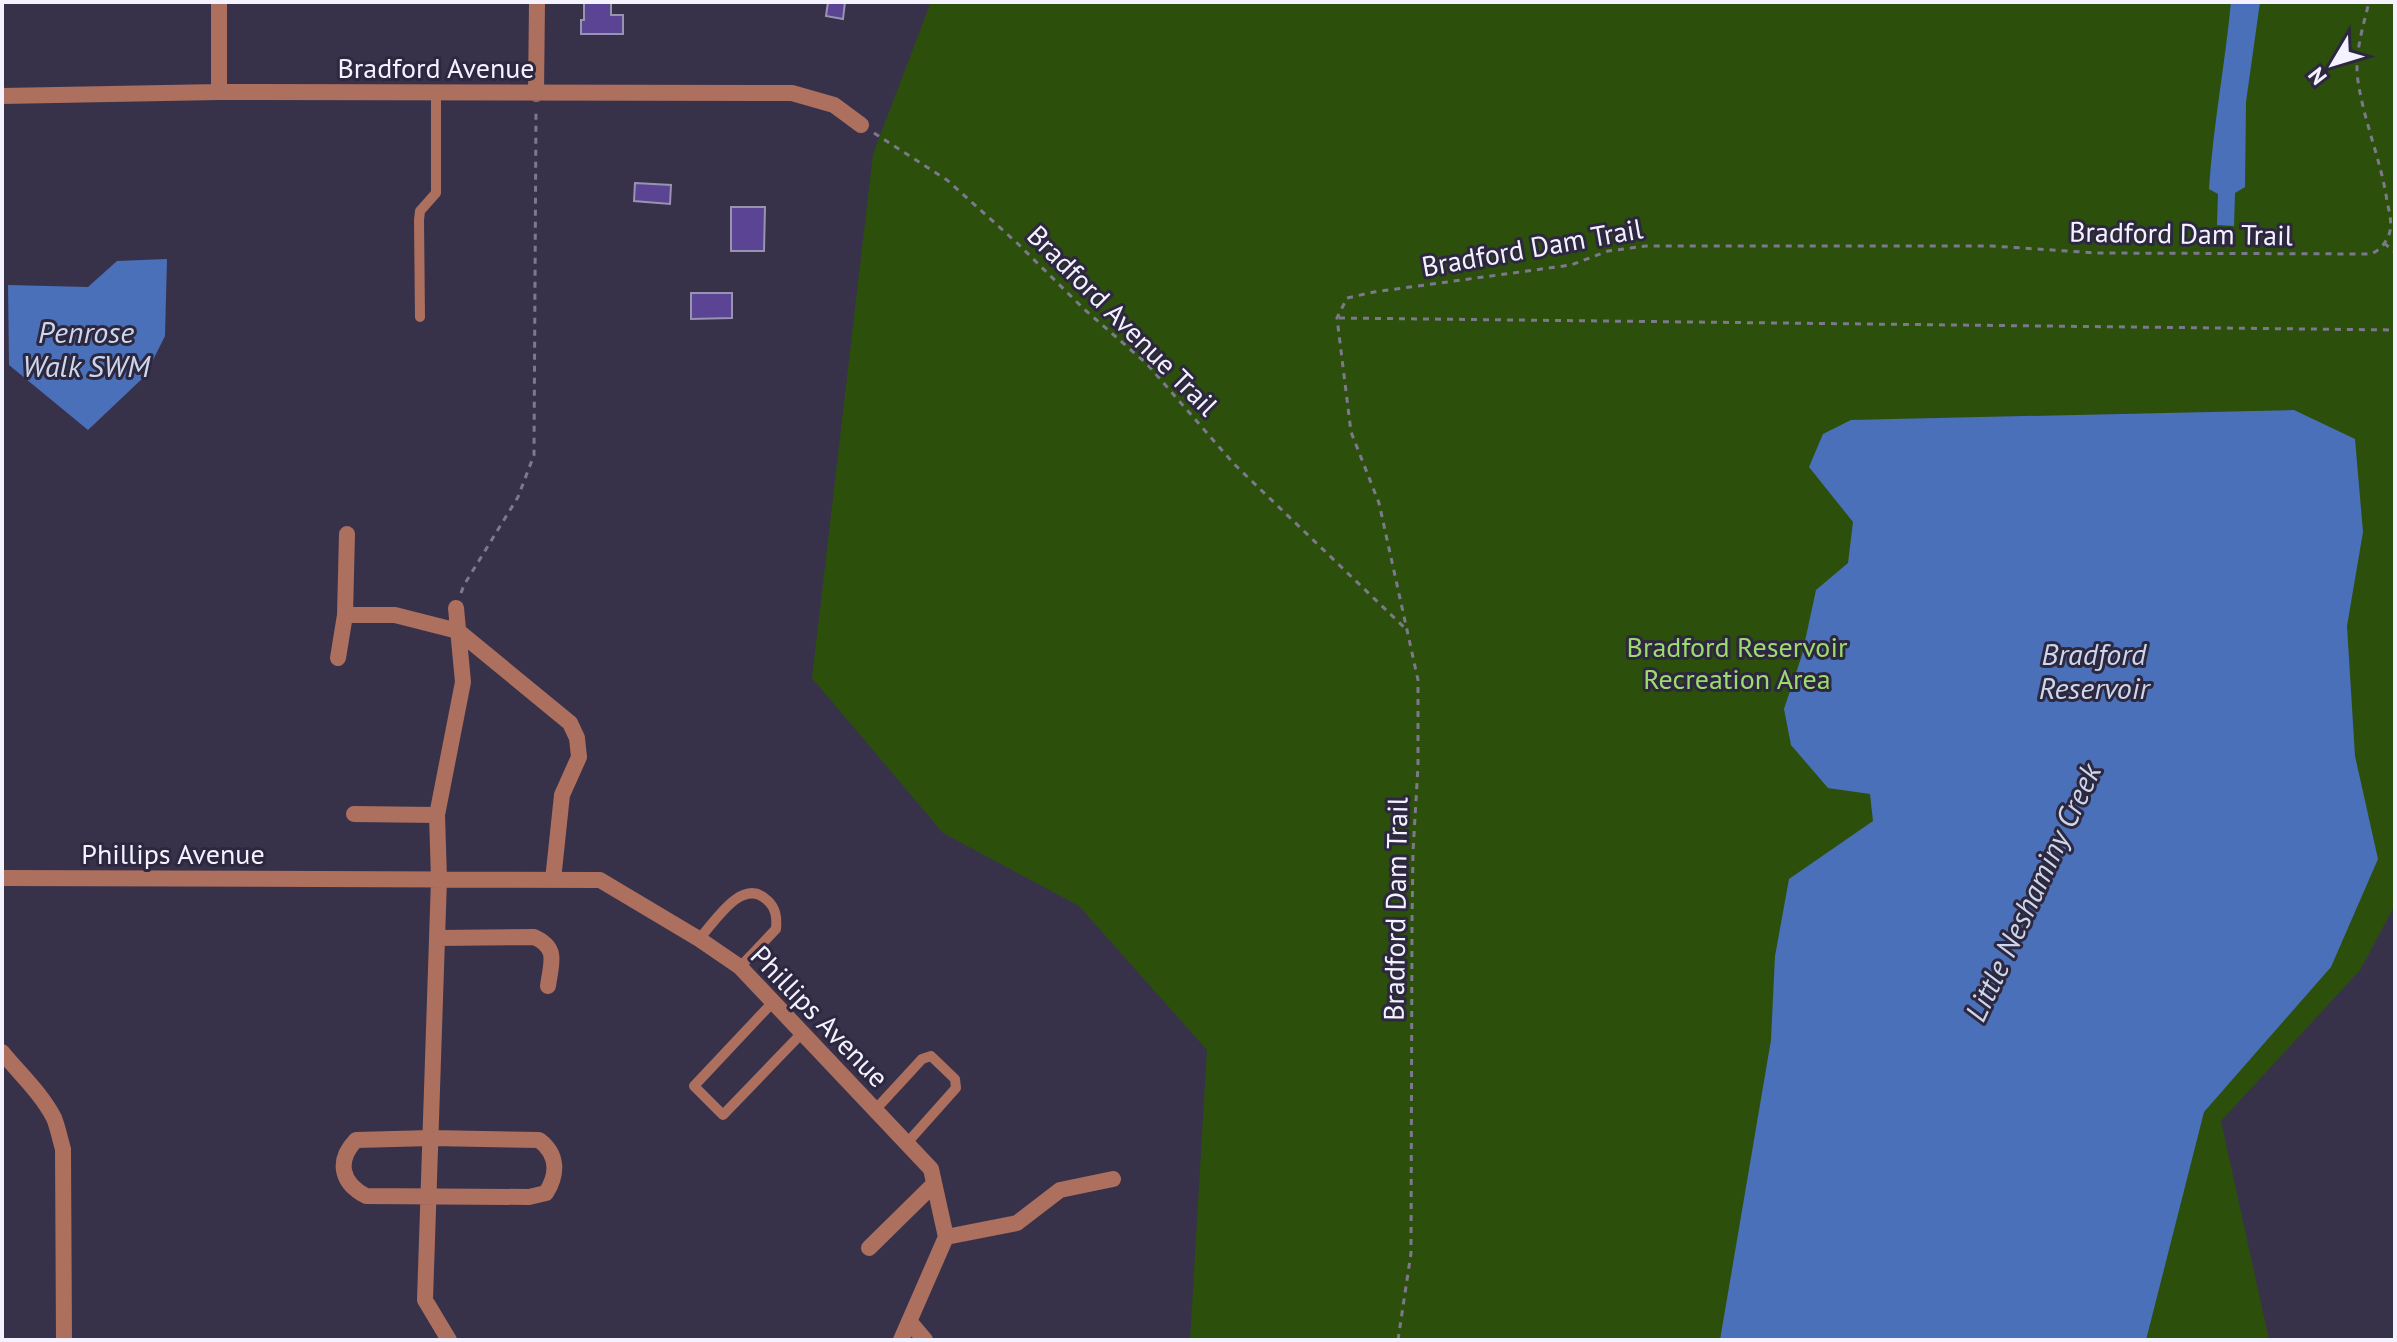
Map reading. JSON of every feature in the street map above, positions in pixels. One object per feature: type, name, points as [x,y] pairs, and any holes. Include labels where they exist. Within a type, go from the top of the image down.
[{"type":"street","points":[[219,2],[219,92]]},
{"type":"street","points":[[536,94],[537,2]]},
{"type":"street","name":"Bradford Avenue","points":[[2,96],[219,92],[792,93],[834,105],[861,125]]},
{"type":"street","points":[[338,658],[345,615],[347,534]]},
{"type":"street","points":[[449,1340],[425,1300],[439,879],[437,815],[463,682],[456,608]]},
{"type":"street","points":[[345,615],[395,615],[458,631],[570,723],[577,738],[579,757],[562,795],[553,880]]},
{"type":"street","points":[[354,814],[437,815]]},
{"type":"street","name":"Phillips Avenue","points":[[2,878],[600,880],[740,967],[931,1169],[946,1237]]},
{"type":"street","points":[[437,938],[534,937],[546,943],[552,955],[548,986]]},
{"type":"street","points":[[2,1052],[44,1102],[55,1120],[63,1149],[64,1340]]},
{"type":"street","points":[[356,1140],[539,1140],[549,1147],[555,1160],[554,1180],[546,1193],[529,1197],[428,1195],[366,1196],[352,1188],[345,1177],[347,1149],[356,1140]]},
{"type":"street","points":[[901,1340],[946,1237],[1017,1223],[1060,1190],[1113,1179]]},
{"type":"street","points":[[869,1248],[934,1184]]},
{"type":"street","points":[[909,1321],[925,1340]]},
{"type":"lane","points":[[420,317],[419,220],[420,211],[436,193],[436,93]]},
{"type":"lane","points":[[699,939],[740,894],[750,892],[762,895],[773,905],[776,929],[740,967]]},
{"type":"lane","points":[[773,1002],[694,1086],[723,1115],[802,1033]]},
{"type":"lane","points":[[875,1110],[922,1059],[931,1056],[955,1079],[956,1088],[907,1143]]},
{"type":"path","points":[[2369,2],[2360,39],[2357,77],[2364,115],[2385,188],[2390,234],[2384,243],[2395,252]]},
{"type":"path","points":[[456,608],[464,585],[518,497],[534,455],[536,94]]},
{"type":"path","name":"Bradford Avenue Trail","points":[[861,125],[947,180],[1016,242],[1084,309],[1147,364],[1234,464],[1408,631]]},
{"type":"path","name":"Bradford Dam Trail","points":[[1398,1340],[1411,1253],[1412,922],[1418,680],[1379,503],[1351,432],[1337,318],[1347,298],[1571,265],[1608,251],[1646,246],[1992,246],[2097,253],[2349,255],[2371,254],[2384,243]]},
{"type":"path","points":[[1337,318],[2395,330]]},
{"type":"green space","name":"Bradford Reservoir Recreation Area","points":[[931,2],[2395,2],[2395,905],[2360,970],[2221,1121],[2269,1340],[1190,1340],[1207,1050],[1079,906],[943,833],[812,678],[873,154]]},
{"type":"water","points":[[2231,2],[2260,2],[2246,102],[2245,187],[2235,193],[2234,226],[2217,225],[2218,194],[2209,189]]},
{"type":"water","name":"Penrose Walk SWM","points":[[167,259],[165,336],[145,376],[88,430],[9,365],[8,285],[88,287],[117,261]]},
{"type":"water","name":"Bradford Reservoir","points":[[2294,410],[2355,439],[2363,532],[2347,626],[2355,756],[2378,859],[2331,967],[2204,1112],[2146,1340],[1720,1340],[1771,1040],[1775,956],[1789,879],[1873,821],[1870,794],[1828,788],[1791,745],[1784,709],[1802,655],[1816,590],[1848,563],[1853,522],[1809,467],[1823,434],[1851,420]]},
{"type":"building","points":[[584,2],[611,2],[611,15],[623,15],[623,34],[581,34]]},
{"type":"building","points":[[828,2],[845,2],[843,19],[826,16]]},
{"type":"building","points":[[635,183],[671,185],[670,204],[634,201]]},
{"type":"building","points":[[731,207],[765,207],[764,251],[731,251]]},
{"type":"building","points":[[691,293],[732,293],[732,318],[691,319]]},
{"type":"water label","name":"Little Neshaminy Creek","points":[[2032,892]]}]
